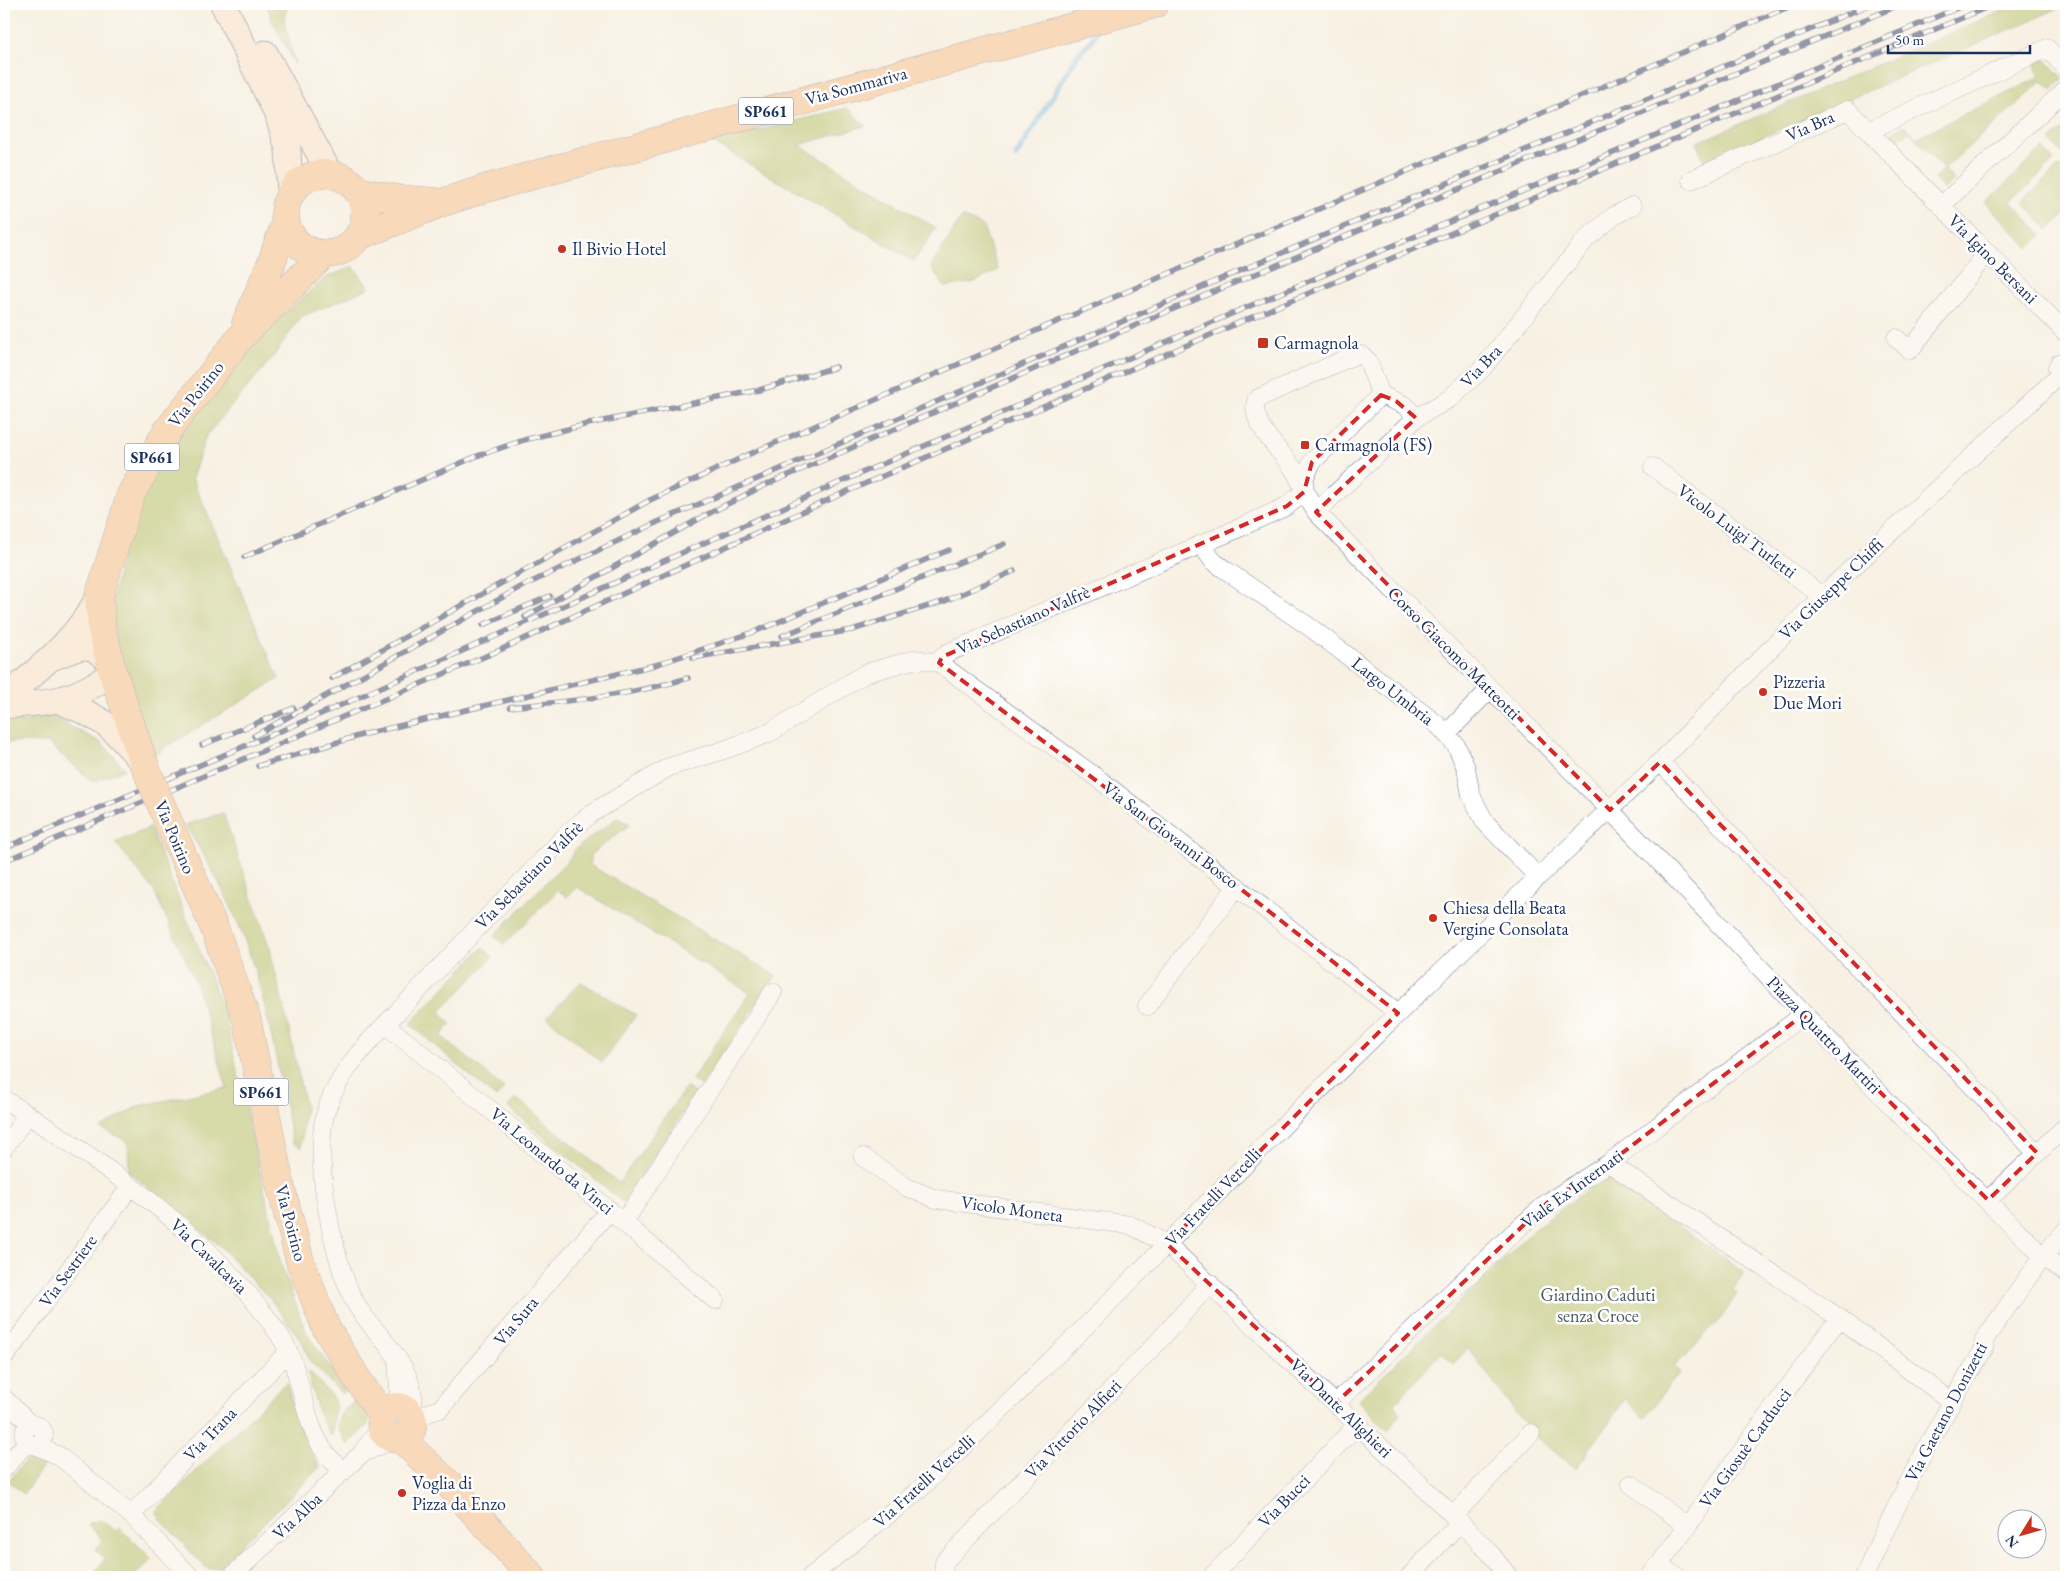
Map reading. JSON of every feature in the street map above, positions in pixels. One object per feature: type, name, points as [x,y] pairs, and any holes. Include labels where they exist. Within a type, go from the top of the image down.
[{"type":"main road","name":"Via Sommariva","points":[[359,236],[441,203],[487,188],[1155,4]]},
{"type":"main road","points":[[290,194],[307,178],[330,174],[350,183],[358,191],[366,213],[364,225],[359,236]]},
{"type":"main road","name":"Via Sommariva","points":[[358,191],[397,199],[441,203]]},
{"type":"main road","name":"Via Poirino","points":[[240,338],[271,264],[285,223],[286,203],[290,194]]},
{"type":"main road","points":[[285,223],[290,236],[299,246],[310,252],[323,255]]},
{"type":"main road","name":"Via Poirino","points":[[359,236],[344,250],[323,255],[240,338],[167,431],[131,494],[99,596],[102,629],[111,667],[145,766],[214,927],[247,1020],[280,1184],[300,1261],[326,1328],[346,1358],[397,1425],[531,1577]]},
{"type":"street","name":"Via Poirino","points":[[223,4],[278,116],[288,150],[290,194]]},
{"type":"street","points":[[238,4],[330,174]]},
{"type":"street","points":[[1868,131],[2047,48],[2066,69]]},
{"type":"street","points":[[1941,206],[2066,89]]},
{"type":"street","name":"Via Bra","points":[[1691,180],[1848,110],[1868,131]]},
{"type":"street","name":"Via Igino Bersani","points":[[1868,131],[2066,333]]},
{"type":"street","name":"Via Bra","points":[[1316,512],[1416,418],[1449,398],[1481,370],[1587,238],[1614,216],[1632,206]]},
{"type":"street","points":[[1896,338],[1910,350],[1988,253]]},
{"type":"street","name":"Corso Giacomo Matteotti","points":[[1381,395],[1368,361],[1362,355],[1355,354],[1257,399],[1254,410],[1261,427],[1293,468],[1316,512],[1610,810]]},
{"type":"street","name":"Via Giuseppe Chiffi","points":[[1610,810],[1660,762],[1822,596],[2064,371]]},
{"type":"street","points":[[1304,492],[1305,477],[1312,462],[1381,395],[1406,406],[1416,418]]},
{"type":"street","name":"Vicolo Luigi Turletti","points":[[1653,467],[1822,596]]},
{"type":"street","name":"Via Sebastiano Valfrè","points":[[397,1425],[399,1392],[397,1358],[351,1295],[328,1215],[322,1158],[323,1126],[328,1106],[350,1064],[568,833],[592,813],[669,767],[727,749],[769,733],[866,673],[916,659],[940,663],[942,657],[947,653],[1287,506],[1304,492]]},
{"type":"street","name":"Largo Umbria","points":[[1201,544],[1213,561],[1311,628],[1446,734],[1456,745],[1466,768],[1471,795],[1485,822],[1538,877]]},
{"type":"street","points":[[4,699],[54,657],[87,620],[99,596]]},
{"type":"street","points":[[4,706],[58,701],[88,690],[111,667],[97,649],[86,646],[54,657]]},
{"type":"street","name":"Via San Giovanni Bosco","points":[[940,663],[1100,780],[1398,1014]]},
{"type":"street","points":[[1446,734],[1490,689]]},
{"type":"street","points":[[58,701],[101,719],[114,729],[145,766]]},
{"type":"street","points":[[1660,762],[2037,1153]]},
{"type":"street","name":"Via Fratelli Vercelli","points":[[810,1577],[919,1490],[1398,1014],[1538,877],[1610,810]]},
{"type":"street","name":"Piazza Quattro Martiri","points":[[1610,810],[1803,1015],[2043,1256],[2066,1273]]},
{"type":"street","points":[[1147,1006],[1237,886]]},
{"type":"street","points":[[624,1222],[773,992]]},
{"type":"street","name":"Viale Ex Internati","points":[[1336,1403],[1548,1202],[1609,1163],[1803,1015]]},
{"type":"street","name":"Via Leonardo da Vinci","points":[[386,1025],[610,1210],[715,1300]]},
{"type":"street","name":"Via Cavalcavia","points":[[4,1098],[86,1153],[194,1236],[248,1291],[282,1338],[320,1446],[343,1472]]},
{"type":"street","points":[[4,1148],[28,1114]]},
{"type":"street","points":[[1988,1200],[2066,1126]]},
{"type":"street","name":"Vicolo Moneta","points":[[862,1157],[906,1187],[936,1198],[1130,1225],[1167,1244]]},
{"type":"street","points":[[1609,1163],[1838,1318],[1951,1401]]},
{"type":"street","name":"Via Sestriere","points":[[7,1354],[130,1187]]},
{"type":"street","name":"Via Sura","points":[[397,1425],[440,1408],[449,1400],[610,1210]]},
{"type":"street","name":"Via Gaetano Donizetti","points":[[1864,1577],[1891,1515],[1951,1401],[1984,1349],[1984,1340],[2043,1256],[2066,1230]]},
{"type":"street","name":"Via Dante Alighieri","points":[[1167,1244],[1457,1519],[1490,1553],[1508,1577]]},
{"type":"street","name":"Via Vittorio Alfieri","points":[[943,1577],[944,1562],[1157,1343],[1210,1283]]},
{"type":"street","name":"Via Giosuè Carducci","points":[[1654,1572],[1838,1318]]},
{"type":"street","name":"Via Trana","points":[[131,1515],[288,1352]]},
{"type":"street","points":[[4,1398],[26,1420],[34,1437],[131,1515],[191,1577]]},
{"type":"street","name":"Via Bucci","points":[[1211,1577],[1358,1424]]},
{"type":"street","name":"Via Alba","points":[[231,1577],[361,1454],[397,1425]]},
{"type":"street","points":[[1409,1577],[1531,1433]]},
{"type":"street","points":[[4,1469],[34,1437]]},
{"type":"street","points":[[1631,1484],[1688,1527]]},
{"type":"street","points":[[1654,1572],[1678,1577]]},
{"type":"highlighted area","points":[[1381,395],[1396,401],[1416,418],[1316,512],[1610,810],[1660,762],[2037,1153],[1988,1200],[1803,1015],[1609,1163],[1548,1202],[1336,1403],[1167,1244],[1398,1013],[1237,886],[939,663],[942,657],[1287,506],[1304,492],[1312,462]]},
{"type":"green space","points":[[266,4],[287,4],[284,21],[295,64],[273,22]]},
{"type":"green space","points":[[2018,4],[2066,5],[1705,162],[1696,143]]},
{"type":"green space","points":[[2045,59],[2063,79],[2052,90],[2042,81],[1944,169],[1909,131],[1896,142],[1890,134],[1904,125],[1916,138],[2040,77],[2035,64]]},
{"type":"green space","points":[[847,108],[866,126],[799,145],[936,228],[914,261],[712,142]]},
{"type":"green space","points":[[2066,126],[2066,149],[2062,153],[2050,141]]},
{"type":"green space","points":[[2043,148],[2054,161],[2011,202],[2042,235],[2029,248],[1986,203]]},
{"type":"green space","points":[[2059,167],[2066,175],[2066,213],[2049,230],[2022,202]]},
{"type":"green space","points":[[1944,169],[1954,180],[1943,189],[1934,178]]},
{"type":"green space","points":[[962,217],[983,226],[998,270],[975,282],[945,287],[931,267]]},
{"type":"green space","points":[[353,266],[369,288],[301,317],[273,357],[206,436],[192,478],[279,679],[167,746],[152,758],[124,685],[110,610],[133,498],[245,347],[325,278]]},
{"type":"green space","points":[[51,716],[102,743],[125,769],[93,782],[48,743],[4,742],[4,725]]},
{"type":"green space","points":[[223,813],[270,949],[291,1039],[305,1106],[301,1148],[292,1142],[269,1024],[244,938],[222,888],[185,825]]},
{"type":"green space","points":[[617,818],[630,824],[590,855],[590,865],[776,976],[701,1086],[692,1079],[750,993],[577,887],[567,897],[558,890],[504,945],[494,936],[571,857],[574,850]]},
{"type":"green space","points":[[150,828],[223,1008],[281,1264],[307,1334],[346,1389],[342,1394],[309,1360],[303,1343],[270,1299],[220,1246],[129,1172],[128,1142],[101,1128],[138,1106],[227,1088],[196,983],[154,891],[115,842]]},
{"type":"green space","points":[[483,947],[493,957],[440,1012],[451,1024],[441,1036],[504,1088],[496,1098],[410,1024]]},
{"type":"green space","points":[[581,982],[636,1015],[602,1063],[547,1017]]},
{"type":"green space","points":[[686,1087],[696,1094],[623,1202],[508,1107],[516,1098],[619,1183]]},
{"type":"green space","name":"Giardino Caduti senza Croce","points":[[1606,1175],[1744,1272],[1733,1290],[1737,1294],[1722,1317],[1674,1367],[1680,1372],[1644,1418],[1625,1399],[1576,1469],[1531,1433],[1468,1348],[1453,1364],[1441,1352],[1395,1403],[1400,1414],[1388,1431],[1358,1400],[1534,1230]]},
{"type":"green space","points":[[308,1373],[311,1373],[333,1398],[336,1407],[330,1436],[318,1412]]},
{"type":"green space","points":[[286,1382],[308,1447],[320,1467],[219,1567],[210,1569],[204,1566],[161,1520],[156,1511]]},
{"type":"green space","points":[[359,1398],[370,1417],[367,1426],[348,1445],[339,1430],[339,1418]]},
{"type":"green space","points":[[32,1456],[39,1456],[47,1461],[23,1494],[9,1481],[25,1461]]},
{"type":"green space","points":[[99,1520],[116,1531],[120,1528],[152,1559],[133,1577],[91,1577],[105,1559],[95,1549],[103,1541],[88,1524]]},
{"type":"waterway","points":[[1016,156],[1077,56],[1091,41],[1098,28]]},
{"type":"railway","points":[[332,678],[650,500],[752,453],[1795,4]]},
{"type":"railway","points":[[254,736],[521,587],[660,521],[1230,275],[1871,4]]},
{"type":"railway","points":[[525,617],[704,516],[761,487],[1234,283],[1902,4]]},
{"type":"railway","points":[[4,848],[330,710],[843,481],[1245,308],[1967,4]]},
{"type":"railway","points":[[4,861],[500,650],[848,491],[1250,318],[1995,4]]},
{"type":"railway","points":[[244,557],[477,456],[524,440],[588,424],[759,390],[836,367]]},
{"type":"railway","points":[[782,636],[1004,544]]},
{"type":"railway","points":[[258,766],[365,734],[655,665],[754,632],[949,550]]},
{"type":"railway","points":[[693,658],[852,630],[945,601],[1014,571]]},
{"type":"railway","points":[[483,625],[550,596]]},
{"type":"railway","points":[[510,707],[622,694],[688,678]]},
{"type":"railway","points":[[202,745],[294,708]]},
{"type":"place","name":"Il Bivio Hotel","points":[[562,249]]},
{"type":"place","name":"Carmagnola","points":[[1263,343]]},
{"type":"place","name":"Carmagnola (FS)","points":[[1305,445]]},
{"type":"place","name":"Pizzeria Due Mori","points":[[1763,692]]},
{"type":"place","name":"Chiesa della Beata Vergine Consolata","points":[[1433,918]]},
{"type":"place","name":"Voglia di Pizza da Enzo","points":[[402,1493]]}]
